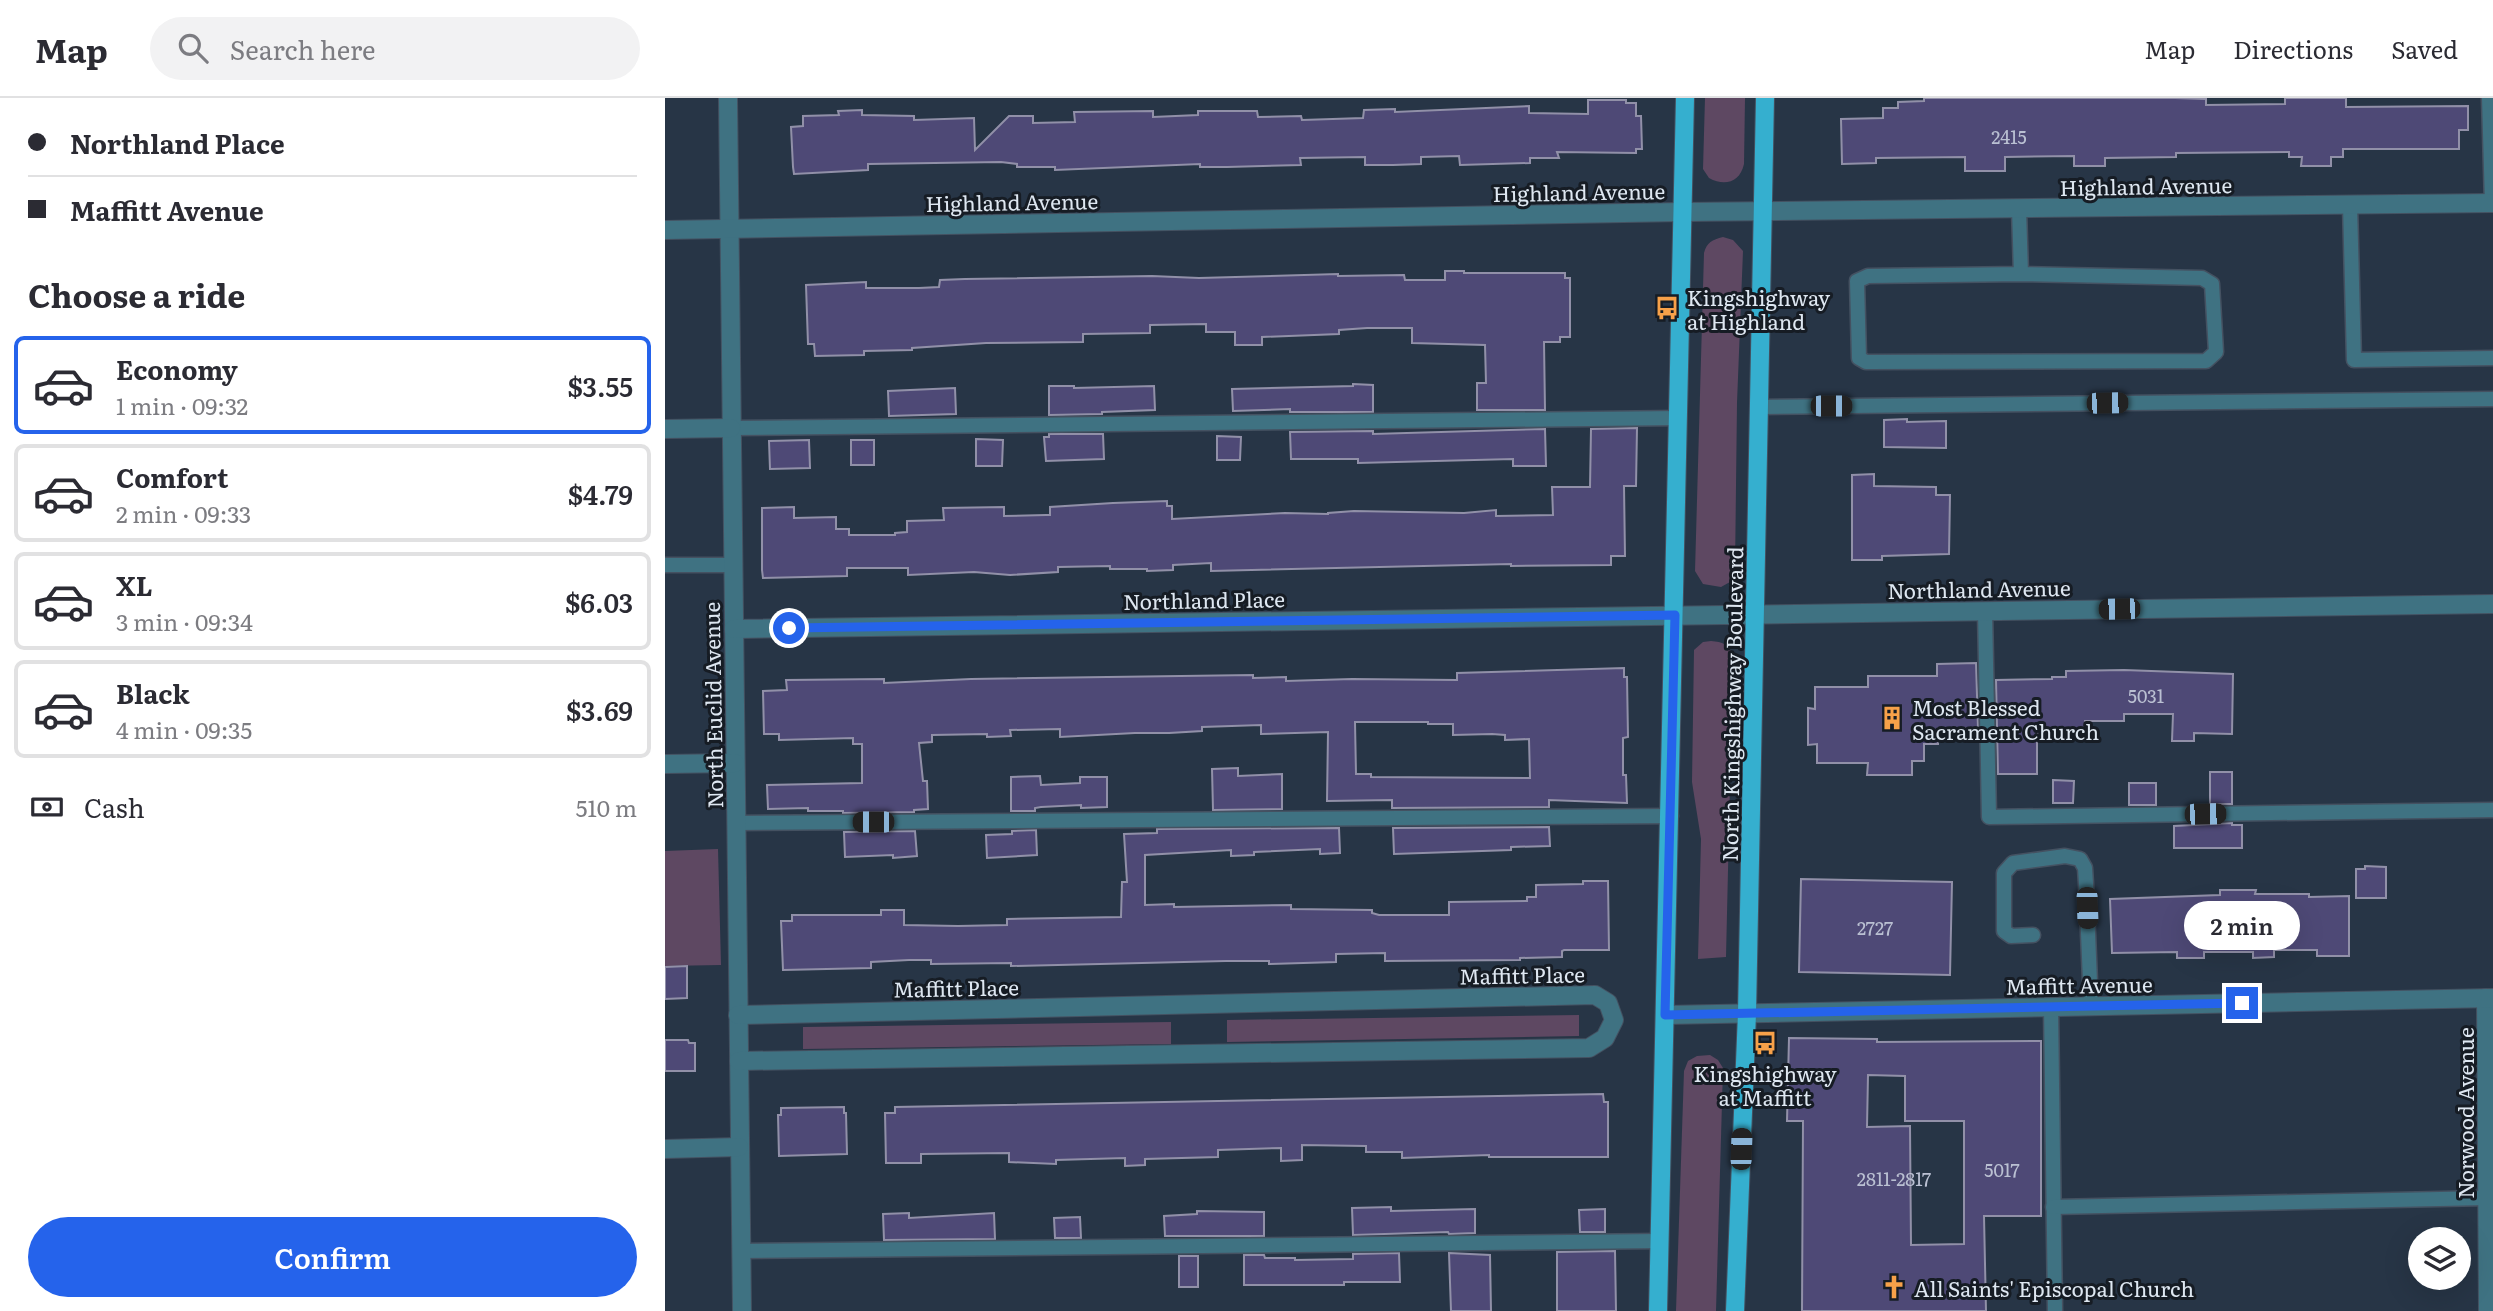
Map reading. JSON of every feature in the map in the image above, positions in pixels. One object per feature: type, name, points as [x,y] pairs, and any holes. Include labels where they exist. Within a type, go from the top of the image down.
[{"type":"main road","points":[[1658,1311],[1685,98]]},
{"type":"main road","name":"North Kingshighway Boulevard","points":[[1735,1311],[1747,1013],[1765,98]]},
{"type":"street","name":"North Euclid Avenue","points":[[728,98],[741,1311]]},
{"type":"street","name":"Highland Avenue","points":[[665,230],[1682,212],[2493,204]]},
{"type":"street","points":[[665,429],[731,428]]},
{"type":"street","name":"Northland Avenue","points":[[1675,615],[2493,604]]},
{"type":"street","name":"Northland Place","points":[[734,629],[1675,615]]},
{"type":"street","points":[[665,764],[735,763]]},
{"type":"street","name":"Maffitt Place","points":[[738,1015],[1595,995],[1608,1003],[1614,1020],[1605,1038],[1588,1048],[739,1061]]},
{"type":"street","name":"Maffitt Avenue","points":[[1665,1015],[2489,998]]},
{"type":"street","name":"Norwood Avenue","points":[[2489,998],[2489,1311]]},
{"type":"street","points":[[665,1149],[739,1147]]},
{"type":"lane","points":[[2489,98],[2493,204]]},
{"type":"lane","points":[[2350,205],[2354,360],[2493,358]]},
{"type":"lane","points":[[2019,209],[2021,274]]},
{"type":"lane","points":[[2021,274],[2201,278],[2212,284],[2216,352],[2206,361],[1866,362],[1859,358],[1857,281],[1868,276],[2021,274]]},
{"type":"lane","points":[[1760,407],[2493,399]]},
{"type":"lane","points":[[731,428],[1679,418]]},
{"type":"lane","points":[[665,565],[733,565]]},
{"type":"lane","points":[[1985,611],[1989,817],[2493,810]]},
{"type":"lane","points":[[736,823],[1671,816]]},
{"type":"lane","points":[[2033,935],[2011,936],[2004,930],[2004,873],[2013,863],[2065,856],[2080,859],[2086,876],[2091,1006]]},
{"type":"lane","points":[[2051,1007],[2055,1311]]},
{"type":"lane","points":[[2053,1206],[2487,1198]]},
{"type":"lane","points":[[741,1251],[1660,1241]]},
{"type":"shaded area","points":[[1705,98],[1745,98],[1744,164],[1739,175],[1731,181],[1715,181],[1709,178],[1703,169]]},
{"type":"shaded area","points":[[1723,237],[1733,240],[1743,251],[1737,403],[1735,570],[1730,582],[1721,587],[1703,584],[1695,571],[1704,253],[1711,242]]},
{"type":"shaded area","points":[[1703,642],[1725,644],[1733,655],[1726,957],[1698,959],[1701,839],[1692,782],[1694,650]]},
{"type":"shaded area","points":[[718,849],[721,965],[665,966],[665,851]]},
{"type":"shaded area","points":[[1579,1015],[1579,1036],[1227,1042],[1227,1020]]},
{"type":"shaded area","points":[[1171,1022],[1171,1044],[803,1049],[803,1027]]},
{"type":"shaded area","points":[[1710,1055],[1718,1060],[1723,1068],[1716,1311],[1676,1311],[1684,1071],[1688,1061],[1697,1056]]},
{"type":"building","points":[[1924,98],[2175,98],[2206,99],[2206,105],[2285,104],[2285,98],[2346,98],[2346,107],[2468,106],[2468,130],[2459,130],[2459,149],[2343,149],[2343,157],[2331,157],[2331,166],[2301,166],[2302,157],[2289,157],[2289,152],[2176,153],[2176,157],[2105,158],[2105,166],[2074,166],[2074,156],[2005,157],[2005,171],[1965,171],[1965,157],[1876,158],[1876,163],[1842,164],[1841,119],[1883,118],[1883,108],[1898,108],[1898,102],[1924,101]]},
{"type":"building","points":[[1588,100],[1626,100],[1626,103],[1636,103],[1636,116],[1641,116],[1642,149],[1636,149],[1636,153],[1557,152],[1559,158],[1530,158],[1530,163],[1460,165],[1459,156],[1421,157],[1421,164],[1393,165],[1365,165],[1365,157],[1300,158],[1301,165],[1227,167],[1200,167],[1200,164],[1055,170],[1055,167],[1017,167],[1017,164],[1001,162],[868,164],[868,170],[794,174],[793,167],[791,127],[803,126],[803,116],[839,115],[838,111],[862,110],[862,115],[914,116],[914,120],[974,118],[975,150],[1009,116],[1033,116],[1033,123],[1075,122],[1074,112],[1153,111],[1153,117],[1198,115],[1198,111],[1257,111],[1258,117],[1301,116],[1302,120],[1363,118],[1364,110],[1395,109],[1395,112],[1529,106],[1529,113],[1588,114]]},
{"type":"building","points":[[1445,271],[1565,273],[1565,278],[1570,278],[1570,337],[1560,337],[1560,342],[1544,342],[1545,410],[1477,410],[1477,383],[1486,383],[1485,345],[1412,343],[1412,328],[1367,328],[1339,330],[1339,334],[1262,337],[1262,345],[1235,345],[1235,332],[1206,332],[1206,324],[1150,325],[1150,333],[1083,334],[1083,342],[986,343],[912,350],[864,351],[864,355],[815,356],[814,344],[808,344],[806,285],[866,282],[866,288],[919,288],[939,287],[940,280],[965,279],[1152,276],[1199,278],[1338,274],[1404,275],[1405,280],[1445,280]]},
{"type":"building","points":[[1373,385],[1373,412],[1290,412],[1290,409],[1233,411],[1232,389]]},
{"type":"building","points":[[1049,386],[1154,386],[1155,410],[1049,415]]},
{"type":"building","points":[[955,388],[956,414],[889,416],[888,391]]},
{"type":"building","points":[[1907,419],[1907,422],[1946,421],[1946,448],[1884,447],[1884,420]]},
{"type":"building","points":[[1637,428],[1636,486],[1624,486],[1625,556],[1611,556],[1611,565],[1511,564],[1211,571],[1211,563],[1173,565],[1173,570],[1147,571],[1110,569],[1110,566],[1058,567],[1058,572],[1010,575],[974,572],[908,575],[908,568],[847,568],[847,576],[763,578],[762,508],[794,507],[794,518],[836,517],[836,529],[849,529],[849,535],[895,535],[907,532],[907,521],[944,520],[943,508],[1004,507],[1004,516],[1050,515],[1050,507],[1167,501],[1167,506],[1172,506],[1172,519],[1354,511],[1464,513],[1496,510],[1496,516],[1553,515],[1552,487],[1590,487],[1591,429]]},
{"type":"building","points":[[1545,429],[1546,466],[1513,466],[1513,459],[1358,463],[1358,459],[1291,459],[1290,432],[1373,431],[1373,434]]},
{"type":"building","points":[[1049,434],[1103,434],[1104,459],[1046,461],[1044,437],[1049,437]]},
{"type":"building","points":[[1217,436],[1241,437],[1240,460],[1217,460]]},
{"type":"building","points":[[976,439],[1003,440],[1002,466],[976,466]]},
{"type":"building","points":[[809,440],[810,468],[770,469],[769,441]]},
{"type":"building","points":[[851,440],[874,440],[874,465],[851,465]]},
{"type":"building","points":[[1874,474],[1874,486],[1936,487],[1936,495],[1950,495],[1949,554],[1882,556],[1882,560],[1852,560],[1852,475]]},
{"type":"building","name":"Most Blessed Sacrament Church","points":[[1976,663],[1978,728],[1938,728],[1938,744],[1924,744],[1924,761],[1912,761],[1912,775],[1867,775],[1868,763],[1817,763],[1817,744],[1808,745],[1808,708],[1815,709],[1815,687],[1868,687],[1868,676],[1937,676],[1937,664]]},
{"type":"building","points":[[1624,668],[1624,677],[1627,677],[1628,737],[1623,738],[1623,775],[1626,775],[1627,803],[1549,800],[1549,807],[1392,808],[1392,800],[1327,801],[1328,732],[1261,734],[1261,725],[1202,727],[1202,731],[1169,733],[1060,737],[1060,729],[1010,730],[1011,736],[932,735],[932,742],[919,743],[923,781],[927,781],[928,809],[914,812],[843,813],[808,811],[808,808],[768,809],[767,785],[862,783],[862,744],[853,744],[853,738],[779,740],[779,734],[764,734],[763,691],[787,690],[786,680],[884,679],[884,683],[971,679],[1253,675],[1253,678],[1286,677],[1286,681],[1457,680],[1457,673]],"holes":[[[1355,722],[1453,724],[1453,735],[1492,734],[1505,735],[1505,740],[1529,739],[1530,778],[1371,777],[1371,774],[1356,774]]]},
{"type":"building","points":[[2066,671],[2233,674],[2232,734],[2194,733],[2194,741],[2172,741],[2173,714],[2124,714],[2124,721],[2085,721],[2084,734],[2037,734],[2037,774],[1998,774],[1996,680],[2052,679],[2066,677]]},
{"type":"building","points":[[1238,768],[1238,776],[1282,774],[1282,809],[1213,810],[1212,769]]},
{"type":"building","points":[[2210,772],[2232,772],[2232,804],[2210,804]]},
{"type":"building","points":[[1040,776],[1041,785],[1080,783],[1080,777],[1107,777],[1107,807],[1081,808],[1081,805],[1011,811],[1011,777]]},
{"type":"building","points":[[2053,780],[2074,781],[2073,803],[2053,803]]},
{"type":"building","points":[[2129,783],[2156,783],[2156,805],[2129,805]]},
{"type":"building","points":[[2232,823],[2242,825],[2242,848],[2174,848],[2174,826]]},
{"type":"building","points":[[1549,827],[1550,846],[1394,854],[1393,828]]},
{"type":"building","points":[[1339,828],[1340,853],[1320,854],[1320,849],[1254,852],[1254,855],[1231,856],[1231,850],[1145,855],[1145,905],[1291,905],[1291,909],[1372,910],[1372,913],[1379,915],[1449,915],[1449,902],[1527,901],[1527,897],[1536,897],[1536,885],[1608,881],[1609,950],[1564,950],[1562,957],[1520,960],[1385,961],[1385,953],[1336,954],[1336,962],[1269,964],[1269,961],[1226,961],[1011,966],[1011,963],[931,964],[931,960],[909,960],[871,962],[871,968],[783,970],[781,921],[792,921],[792,915],[881,915],[881,910],[904,910],[904,925],[958,926],[1007,925],[1007,919],[1121,917],[1122,882],[1127,882],[1124,834],[1157,833],[1157,829]]},
{"type":"building","points":[[1036,830],[1037,855],[987,858],[986,835]]},
{"type":"building","points":[[915,831],[917,856],[845,857],[844,832]]},
{"type":"building","points":[[2365,866],[2386,867],[2386,898],[2356,898],[2356,869],[2365,869]]},
{"type":"building","points":[[1801,879],[1952,882],[1950,975],[1799,972]]},
{"type":"building","points":[[2220,890],[2256,890],[2255,894],[2309,894],[2309,897],[2349,896],[2349,956],[2317,956],[2317,950],[2274,950],[2274,957],[2253,958],[2253,952],[2204,952],[2204,958],[2177,958],[2177,952],[2112,953],[2110,899],[2220,895]]},
{"type":"building","points":[[687,966],[687,998],[665,999],[665,967]]},
{"type":"building","points":[[1789,1038],[1877,1039],[1877,1042],[2041,1041],[2041,1216],[1984,1216],[1986,1311],[1802,1311],[1803,1121],[1787,1121]],"holes":[[[1868,1075],[1905,1076],[1905,1121],[1964,1121],[1964,1244],[1911,1245],[1910,1126],[1867,1127]]]},
{"type":"building","points":[[665,1040],[688,1040],[689,1043],[695,1043],[695,1071],[665,1071]]},
{"type":"building","points":[[1603,1094],[1604,1102],[1608,1102],[1608,1157],[1489,1155],[1402,1158],[1402,1152],[1366,1152],[1366,1146],[1302,1145],[1302,1160],[1281,1161],[1281,1148],[1218,1150],[1218,1157],[1145,1159],[1145,1165],[1125,1166],[1125,1158],[1056,1160],[1056,1164],[1009,1162],[1009,1153],[921,1154],[921,1163],[886,1163],[885,1113],[895,1113],[895,1107]]},
{"type":"building","points":[[844,1107],[847,1154],[779,1156],[778,1115],[781,1115],[781,1108]]},
{"type":"building","points":[[1391,1207],[1391,1211],[1475,1209],[1475,1233],[1353,1235],[1352,1208]]},
{"type":"building","points":[[1605,1209],[1605,1232],[1580,1232],[1579,1210]]},
{"type":"building","points":[[1197,1211],[1264,1212],[1264,1236],[1165,1236],[1164,1216],[1197,1214]]},
{"type":"building","points":[[909,1213],[909,1218],[994,1213],[995,1239],[884,1240],[883,1214]]},
{"type":"building","points":[[1080,1217],[1081,1238],[1055,1238],[1054,1218]]},
{"type":"building","points":[[1615,1251],[1616,1311],[1557,1311],[1557,1252]]},
{"type":"building","points":[[1399,1253],[1400,1282],[1244,1285],[1244,1255],[1295,1260],[1353,1259],[1353,1254]]},
{"type":"building","points":[[1449,1253],[1490,1255],[1491,1311],[1451,1311]]},
{"type":"building","points":[[1179,1256],[1198,1256],[1198,1287],[1179,1287]]},
{"type":"place","name":"Kingshighway at Highland","points":[[1667,308]]},
{"type":"place","name":"Most Blessed Sacrament Church","points":[[1892,718]]},
{"type":"place","name":"Kingshighway at Maffitt","points":[[1765,1043]]},
{"type":"place","name":"All Saints' Episcopal Church","points":[[1894,1287]]},
{"type":"route","points":[[789,628],[1675,615],[1665,1015],[2242,1003]]}]
